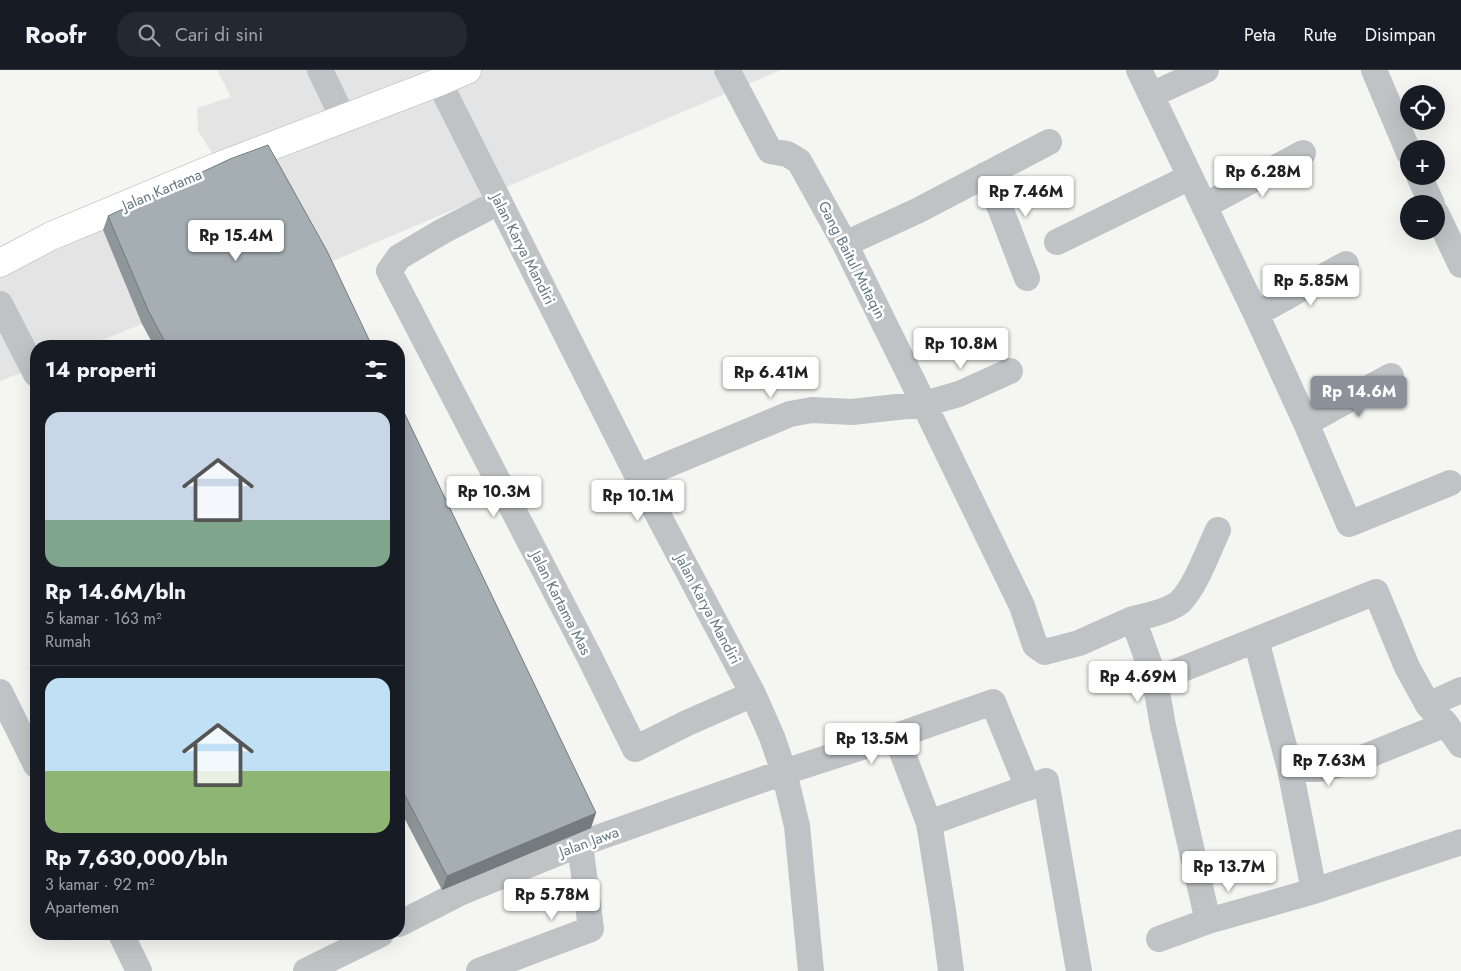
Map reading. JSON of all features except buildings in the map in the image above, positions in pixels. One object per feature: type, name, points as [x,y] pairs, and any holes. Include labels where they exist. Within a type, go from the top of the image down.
[{"type":"main road","name":"Jalan Kartama","points":[[0,263],[51,236],[214,168],[467,70]]},
{"type":"street","points":[[320,70],[343,118]]},
{"type":"street","name":"Gang Baitul Mutaqin","points":[[727,70],[770,151],[787,154],[799,161],[845,244],[1022,606],[1035,646],[1045,652],[1079,643],[1133,619]]},
{"type":"street","points":[[1139,70],[1256,314],[1306,423],[1349,524],[1450,483]]},
{"type":"street","points":[[1152,95],[1206,70]]},
{"type":"street","points":[[1374,70],[1404,140]]},
{"type":"street","name":"Jalan Karya Mandiri","points":[[439,82],[638,477],[753,694],[772,737],[784,772],[797,826],[811,971]]},
{"type":"street","points":[[845,244],[917,211],[1049,142]]},
{"type":"street","points":[[1204,206],[1303,153]]},
{"type":"street","points":[[985,175],[1002,210],[1027,278]]},
{"type":"street","points":[[1057,242],[1190,177]]},
{"type":"street","name":"Jalan Kartama Mas","points":[[499,202],[443,231],[399,257],[389,271],[635,749],[687,723],[753,694]]},
{"type":"street","points":[[1445,232],[1461,265]]},
{"type":"street","points":[[1256,314],[1346,264]]},
{"type":"street","points":[[0,304],[30,362]]},
{"type":"street","points":[[638,477],[790,414],[812,410],[852,412],[924,404],[959,394],[1010,371]]},
{"type":"street","points":[[1306,423],[1391,376]]},
{"type":"street","points":[[1208,921],[1154,680],[1133,619],[1156,614],[1179,602],[1192,586],[1218,530]]},
{"type":"street","points":[[1154,680],[1376,592],[1406,667],[1428,705],[1446,724],[1461,745]]},
{"type":"street","points":[[1256,640],[1290,769],[1314,892]]},
{"type":"street","points":[[1428,705],[1461,690]]},
{"type":"street","points":[[0,692],[30,753]]},
{"type":"street","name":"Jalan Jawa","points":[[405,921],[462,892],[580,844],[784,772],[993,702],[1028,788]]},
{"type":"street","points":[[1290,769],[1318,768],[1352,762],[1446,724]]},
{"type":"street","points":[[896,736],[929,823],[951,971]]},
{"type":"street","points":[[929,823],[1046,781],[1079,971]]},
{"type":"street","points":[[1159,940],[1208,921],[1314,892],[1461,842]]},
{"type":"street","points":[[479,971],[591,929],[580,844]]},
{"type":"street","points":[[124,940],[139,971]]},
{"type":"street","points":[[306,971],[368,940]]},
{"type":"shaded area","points":[[217,70],[781,70],[321,266],[225,173],[198,131],[197,108],[231,97]]},
{"type":"shaded area","points":[[103,230],[142,324],[102,340],[30,340],[30,369],[0,381],[0,274]]}]
